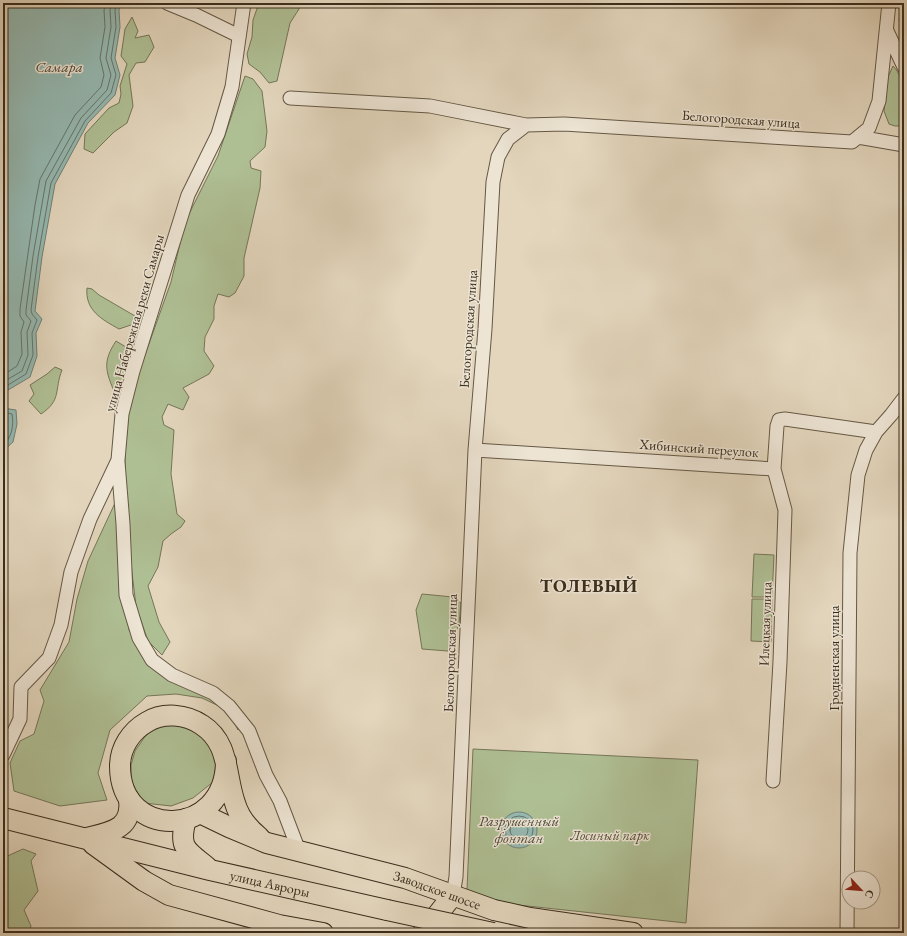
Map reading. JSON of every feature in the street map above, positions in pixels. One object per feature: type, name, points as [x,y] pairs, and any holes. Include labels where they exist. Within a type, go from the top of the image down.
[{"type":"main road","points":[[159,717],[185,717],[201,724],[214,735],[221,747],[226,761],[226,772],[219,794],[212,804],[193,816],[170,821],[157,819],[138,809],[129,799],[121,781],[120,759],[126,742],[133,732],[149,720],[159,717]]},
{"type":"main road","name":"Заводское шоссе","points":[[226,761],[228,779],[235,804],[241,817],[257,835],[268,843]]},
{"type":"main road","points":[[85,838],[115,830],[123,824],[129,817],[131,810],[129,799]]},
{"type":"main road","name":"Заводское шоссе","points":[[193,816],[229,827],[268,843],[406,878],[494,910],[530,918],[606,931],[633,933]]},
{"type":"main road","points":[[193,816],[183,831],[184,847],[210,870]]},
{"type":"main road","name":"улица Авроры","points":[[3,818],[184,864],[493,933]]},
{"type":"main road","points":[[85,838],[144,881],[169,895],[279,925],[324,933]]},
{"type":"main road","points":[[169,895],[159,886],[158,880],[160,873],[168,866],[184,864]]},
{"type":"main road","points":[[423,933],[453,895]]},
{"type":"street","points":[[166,3],[196,15],[239,36]]},
{"type":"street","name":"улица Набережная реки Самары","points":[[3,755],[20,719],[21,687],[49,658],[61,625],[71,572],[90,519],[118,460],[122,414],[133,371],[188,195],[218,134],[232,87],[244,3]]},
{"type":"street","points":[[889,3],[886,30],[904,67]]},
{"type":"street","name":"Белогородская улица","points":[[453,895],[457,869],[475,450],[485,329],[493,182],[498,157],[508,139],[526,125],[564,124],[852,142],[869,128],[879,101],[886,30]]},
{"type":"street","points":[[290,98],[430,106],[526,125]]},
{"type":"street","points":[[858,137],[904,145]]},
{"type":"street","name":"Гродненская улица","points":[[848,933],[850,553],[858,475],[866,450],[876,432],[904,398]]},
{"type":"street","name":"Хибинский переулок","points":[[475,450],[774,469],[777,426],[779,420],[785,419],[876,432]]},
{"type":"street","points":[[118,460],[123,524],[126,595],[139,638],[152,660],[172,675],[213,693],[229,706],[249,731],[266,775],[280,801],[299,851]]},
{"type":"street","name":"Илецкая улица","points":[[773,781],[780,662],[786,510],[774,469]]},
{"type":"green space","points":[[259,3],[298,3],[299,9],[290,23],[277,81],[269,83],[260,72],[249,64],[247,54],[252,37],[253,20]]},
{"type":"green space","points":[[904,3],[904,29],[899,20]]},
{"type":"green space","points":[[132,17],[138,31],[135,38],[149,35],[154,47],[145,62],[136,63],[129,75],[133,106],[127,123],[114,132],[93,153],[84,149],[85,134],[109,108],[119,103],[121,94],[120,86],[127,64],[121,56],[125,29]]},
{"type":"green space","points":[[893,66],[901,79],[903,86],[904,126],[889,124],[884,111],[888,77]]},
{"type":"green space","points":[[245,76],[253,79],[262,91],[267,131],[265,147],[250,161],[251,168],[261,171],[260,188],[244,258],[244,276],[235,293],[229,297],[218,294],[214,306],[214,319],[205,337],[204,351],[214,366],[209,374],[183,388],[189,397],[183,410],[168,404],[162,417],[164,425],[174,430],[171,474],[177,514],[185,521],[181,527],[163,541],[158,567],[148,586],[159,622],[170,642],[162,655],[148,641],[136,606],[131,564],[125,477],[125,454],[129,408],[140,369],[171,282],[185,222],[218,156]]},
{"type":"green space","points":[[87,288],[92,289],[99,295],[135,316],[137,323],[119,329],[100,317],[89,302]]},
{"type":"green space","points":[[116,341],[129,349],[130,359],[120,393],[114,391],[107,371],[107,360]]},
{"type":"green space","points":[[55,367],[62,370],[55,399],[48,409],[41,414],[29,401],[34,394],[30,385]]},
{"type":"green space","points":[[122,488],[122,577],[129,630],[145,655],[234,711],[238,730],[232,718],[221,707],[202,698],[176,694],[147,696],[110,730],[98,773],[107,800],[60,806],[14,791],[10,763],[20,741],[34,734],[44,701],[40,690],[69,642],[77,599],[88,561]]},
{"type":"green space","points":[[754,554],[774,555],[772,597],[752,597]]},
{"type":"green space","points":[[422,594],[453,597],[461,603],[459,624],[448,651],[422,649],[416,610]]},
{"type":"green space","points":[[752,599],[772,599],[771,642],[751,641]]},
{"type":"green space","points":[[162,725],[186,725],[206,738],[217,761],[213,782],[193,798],[171,806],[144,803],[136,797],[131,778],[131,765],[135,751],[146,735]]},
{"type":"green space","name":"Лосиный парк","points":[[473,749],[698,760],[686,923],[490,902],[467,890]]},
{"type":"green space","points":[[23,849],[36,854],[31,861],[38,891],[24,910],[31,926],[29,933],[3,933],[3,858]]},
{"type":"water","name":"Самара","points":[[3,3],[122,3],[119,10],[120,27],[115,58],[120,75],[115,95],[88,123],[55,184],[42,257],[35,311],[42,319],[36,333],[37,356],[30,377],[3,393]]},
{"type":"water","points":[[3,408],[16,410],[17,424],[13,442],[3,451]]},
{"type":"water","name":"Разрушенный фонтан","points":[[523,812],[532,817],[536,823],[536,837],[532,843],[523,848],[515,848],[506,843],[502,837],[501,826],[506,817],[512,813]]},
{"type":"district","name":"ТОЛЕВЫЙ","points":[[589,586]]}]
